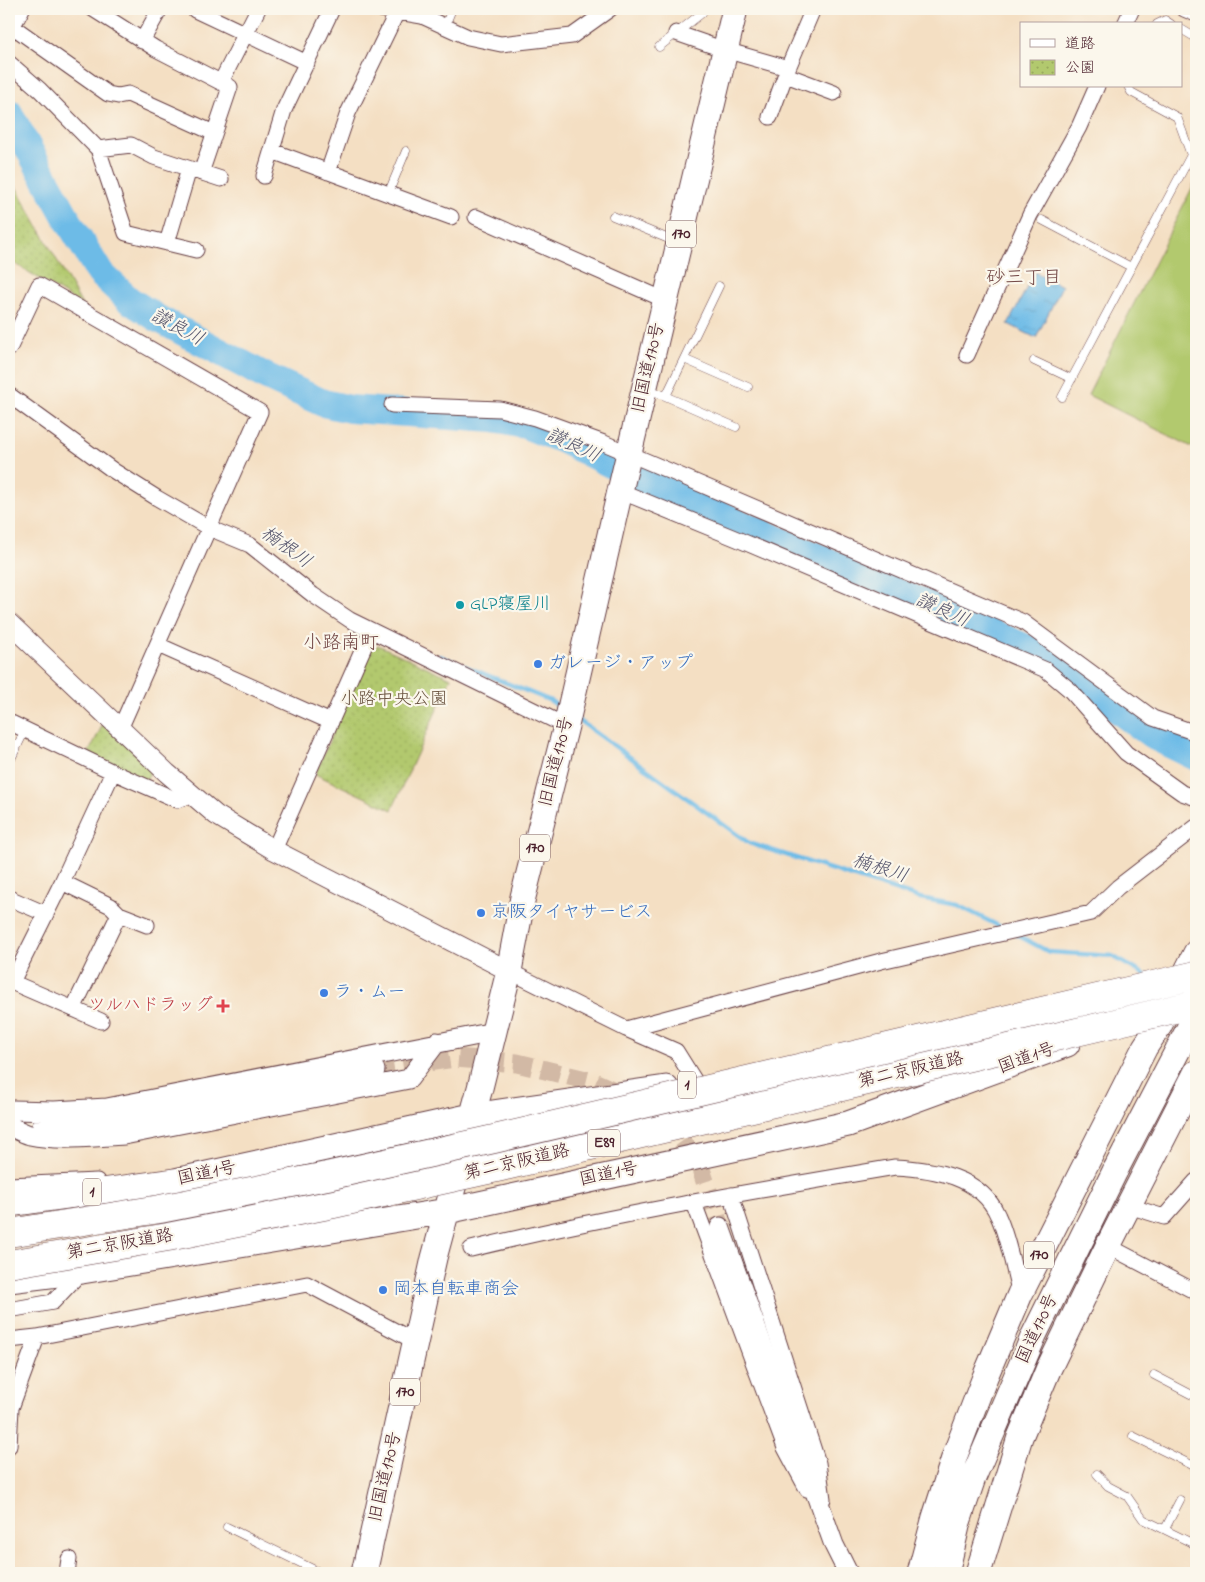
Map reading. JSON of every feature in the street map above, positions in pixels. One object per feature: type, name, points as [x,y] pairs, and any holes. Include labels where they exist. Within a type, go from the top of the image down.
[{"type":"highway","name":"旧国道170号","points":[[364,1573],[434,1258],[509,971],[523,897],[566,726],[620,488],[628,457],[655,392],[665,300],[735,9]]},
{"type":"highway","name":"170","points":[[920,1573],[955,1455],[984,1377],[1020,1294],[1146,1047],[1192,976],[1196,953]]},
{"type":"highway","name":"国道1号","points":[[9,1204],[176,1181],[472,1116],[696,1083],[1192,976]]},
{"type":"highway","name":"第二京阪道路","points":[[9,1233],[160,1209],[328,1176],[494,1140],[1192,976]]},
{"type":"highway","name":"第二京阪道路","points":[[9,1264],[168,1238],[344,1202],[510,1165],[1196,1004]]},
{"type":"highway","name":"国道1号","points":[[9,1280],[82,1271],[447,1211],[848,1124],[1080,1040],[1159,1026],[1196,1015]]},
{"type":"highway","name":"国道170号","points":[[946,1573],[958,1522],[973,1478],[1034,1335],[1116,1169],[1196,1015]]},
{"type":"highway","points":[[978,1573],[1020,1437],[1048,1370],[1108,1246],[1196,1073]]},
{"type":"street","points":[[22,9],[10,30],[108,94],[118,96],[128,94],[214,133]]},
{"type":"street","points":[[92,9],[156,50],[230,87],[214,133],[195,171],[167,243]]},
{"type":"street","points":[[142,40],[160,9]]},
{"type":"street","points":[[220,82],[258,9]]},
{"type":"street","points":[[264,176],[284,110],[332,9]]},
{"type":"street","points":[[381,9],[403,11],[422,16],[468,36],[501,44],[572,36],[610,9]]},
{"type":"street","points":[[770,117],[813,9]]},
{"type":"street","points":[[1126,22],[1132,9]]},
{"type":"street","points":[[1184,9],[1196,14]]},
{"type":"street","points":[[195,10],[307,63]]},
{"type":"street","points":[[328,172],[348,113],[403,11]]},
{"type":"street","points":[[676,33],[787,71],[834,93]]},
{"type":"street","points":[[9,63],[40,90],[98,149],[126,233],[196,250]]},
{"type":"street","points":[[967,355],[1030,215],[1079,126],[1096,88]]},
{"type":"street","points":[[98,149],[131,145],[154,157],[221,179]]},
{"type":"street","points":[[272,151],[451,217]]},
{"type":"street","points":[[476,217],[665,300]]},
{"type":"street","points":[[9,349],[39,285],[260,412],[120,729]]},
{"type":"street","points":[[9,395],[114,471],[157,498],[209,528],[250,545],[312,595],[350,620],[566,726]]},
{"type":"street","points":[[392,405],[500,409],[535,418],[1023,622],[1153,718],[1196,733]]},
{"type":"street","points":[[620,488],[1046,670],[1070,690],[1126,753],[1182,793],[1196,798]]},
{"type":"street","points":[[9,623],[120,729],[216,815],[274,850],[509,971],[626,1029],[676,1051],[696,1083]]},
{"type":"street","points":[[274,850],[371,631]]},
{"type":"street","points":[[158,645],[331,722]]},
{"type":"street","points":[[9,722],[113,772],[177,800],[193,795]]},
{"type":"street","points":[[101,1021],[10,982],[62,882],[113,772]]},
{"type":"street","points":[[626,1029],[882,961],[1091,913],[1118,886],[1196,827]]},
{"type":"street","points":[[62,882],[111,906],[119,914],[147,925]]},
{"type":"street","points":[[9,898],[46,914]]},
{"type":"street","points":[[73,1009],[119,914]]},
{"type":"street","points":[[9,1112],[12,1110],[54,1112],[107,1108],[494,1032]]},
{"type":"street","points":[[9,1126],[30,1135],[89,1138],[124,1135],[409,1079],[437,1042]]},
{"type":"street","points":[[9,1121],[42,1125],[110,1122],[376,1070]]},
{"type":"street","points":[[471,1249],[731,1195],[895,1167],[922,1168],[951,1175],[970,1185],[987,1198],[998,1214],[1020,1294]]},
{"type":"street","points":[[9,1185],[107,1181],[176,1181]]},
{"type":"street","points":[[1129,1206],[1164,1217],[1196,1181]]},
{"type":"street","points":[[731,1195],[818,1463],[826,1526]]},
{"type":"street","points":[[694,1203],[785,1448],[826,1526]]},
{"type":"street","points":[[720,1227],[826,1526],[848,1573]]},
{"type":"street","points":[[1108,1246],[1196,1292]]},
{"type":"street","points":[[9,1310],[53,1302],[82,1271]]},
{"type":"street","points":[[9,1340],[37,1337],[306,1284],[416,1342]]},
{"type":"street","points":[[9,1446],[11,1408],[37,1337]]},
{"type":"lane","points":[[445,26],[452,9]]},
{"type":"lane","points":[[659,47],[702,13]]},
{"type":"lane","points":[[1182,30],[1196,38]]},
{"type":"lane","points":[[1062,397],[1131,267],[1194,156],[1177,117],[1131,92],[1129,88]]},
{"type":"lane","points":[[388,194],[406,152]]},
{"type":"lane","points":[[613,216],[678,243]]},
{"type":"lane","points":[[1042,220],[1131,267]]},
{"type":"lane","points":[[719,286],[684,359],[655,392],[736,427]]},
{"type":"lane","points":[[684,359],[748,387]]},
{"type":"lane","points":[[1034,361],[1072,379]]},
{"type":"lane","points":[[9,763],[25,730]]},
{"type":"lane","points":[[1154,1375],[1196,1397]]},
{"type":"lane","points":[[1133,1436],[1196,1466]]},
{"type":"lane","points":[[1097,1474],[1108,1486],[1127,1496],[1143,1518],[1196,1546]]},
{"type":"lane","points":[[1165,1529],[1180,1500]]},
{"type":"lane","points":[[228,1527],[321,1573]]},
{"type":"green space","points":[[11,178],[82,305],[9,260],[9,184]]},
{"type":"green space","points":[[1196,180],[1196,449],[1088,395]]},
{"type":"green space","name":"小路中央公園","points":[[378,645],[451,678],[392,810],[315,774],[369,650]]},
{"type":"green space","points":[[103,724],[152,768],[146,781],[88,754]]},
{"type":"water","points":[[1035,272],[1062,286],[1036,338],[1008,324]]},
{"type":"waterway","name":"讃良川","points":[[9,113],[69,222],[100,273],[129,300],[157,318],[265,376],[323,403],[350,409],[493,419],[525,425],[563,440],[642,480],[1038,653],[1065,668],[1155,737],[1196,757]]},
{"type":"waterway","name":"楠根川","points":[[440,656],[551,701],[561,708]]},
{"type":"waterway","name":"楠根川","points":[[577,719],[749,843],[920,898],[957,905],[1003,928]]},
{"type":"waterway","name":"楠根川","points":[[1017,935],[1049,952],[1112,956],[1147,976]]},
{"type":"tunnel","points":[[375,1070],[455,1058],[517,1063],[594,1082],[623,1095]]},
{"type":"tunnel","points":[[661,1123],[682,1141],[700,1166],[720,1227]]},
{"type":"place","name":"GLP寝屋川","points":[[460,605]]},
{"type":"place","name":"ガレージ・アップ","points":[[538,664]]},
{"type":"place","name":"京阪タイヤサービス","points":[[481,913]]},
{"type":"place","name":"ラ・ムー","points":[[324,993]]},
{"type":"place","name":"ツルハドラッグ","points":[[223,1006]]},
{"type":"place","name":"岡本自転車商会","points":[[383,1290]]},
{"type":"district","name":"砂三丁目","points":[[1024,278]]},
{"type":"district","name":"小路南町","points":[[341,643]]}]
